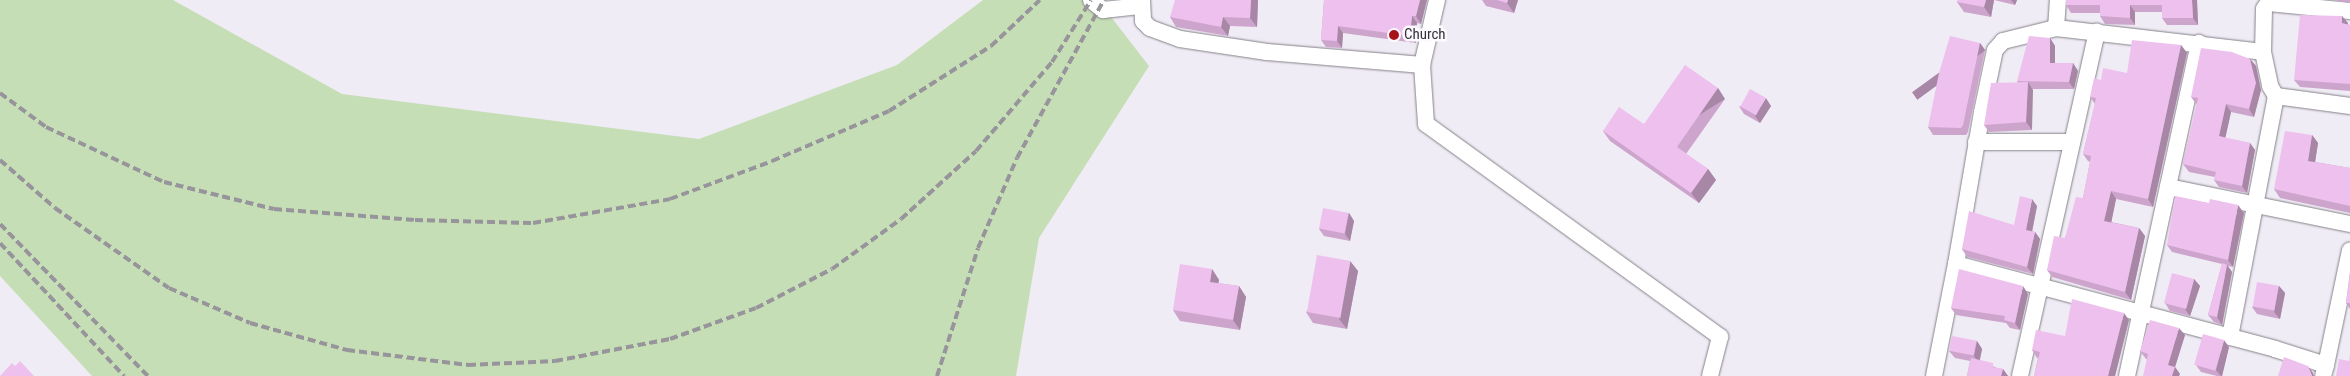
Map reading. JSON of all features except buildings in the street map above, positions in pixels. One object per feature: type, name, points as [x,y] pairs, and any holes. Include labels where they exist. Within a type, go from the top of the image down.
[{"type":"street","points":[[1091,0],[1103,10],[1141,3],[1142,21],[1150,28],[1180,39],[1267,52],[1422,65]]},
{"type":"street","points":[[1437,0],[1422,65],[1426,124],[1720,337],[1710,376]]},
{"type":"street","points":[[2056,28],[2058,0]]},
{"type":"street","points":[[2230,337],[2257,205],[2276,96],[2270,86],[2263,52],[2264,9],[2268,3],[2350,11]]},
{"type":"street","points":[[1934,376],[1956,264],[1976,142],[1995,50],[2003,41],[2018,34],[2056,28],[2097,31],[2263,52]]},
{"type":"street","points":[[2020,376],[2097,31]]},
{"type":"street","points":[[2127,376],[2199,43]]},
{"type":"street","points":[[2276,96],[2350,106]]},
{"type":"street","points":[[1976,142],[2072,142]]},
{"type":"street","points":[[2168,187],[2350,224]]},
{"type":"street","points":[[1956,264],[2230,337],[2324,371],[2344,309],[2350,250]]},
{"type":"green space","points":[[0,0],[173,0],[342,94],[699,139],[897,65],[983,0],[1098,0],[1149,66],[1039,238],[1016,376],[92,376],[0,276]]},
{"type":"railway","points":[[0,93],[46,127],[164,182],[274,209],[415,220],[533,223],[670,199],[772,161],[889,111],[991,46],[1040,0]]},
{"type":"railway","points":[[0,160],[55,208],[169,288],[250,323],[347,350],[468,365],[555,361],[670,339],[756,308],[832,269],[901,219],[976,151],[1052,62],[1091,0]]},
{"type":"railway","points":[[937,376],[978,248],[1017,158],[1104,0]]},
{"type":"railway","points":[[0,224],[148,376]]},
{"type":"railway","points":[[0,243],[124,376]]},
{"type":"place","name":"Church","points":[[1394,35]]}]
